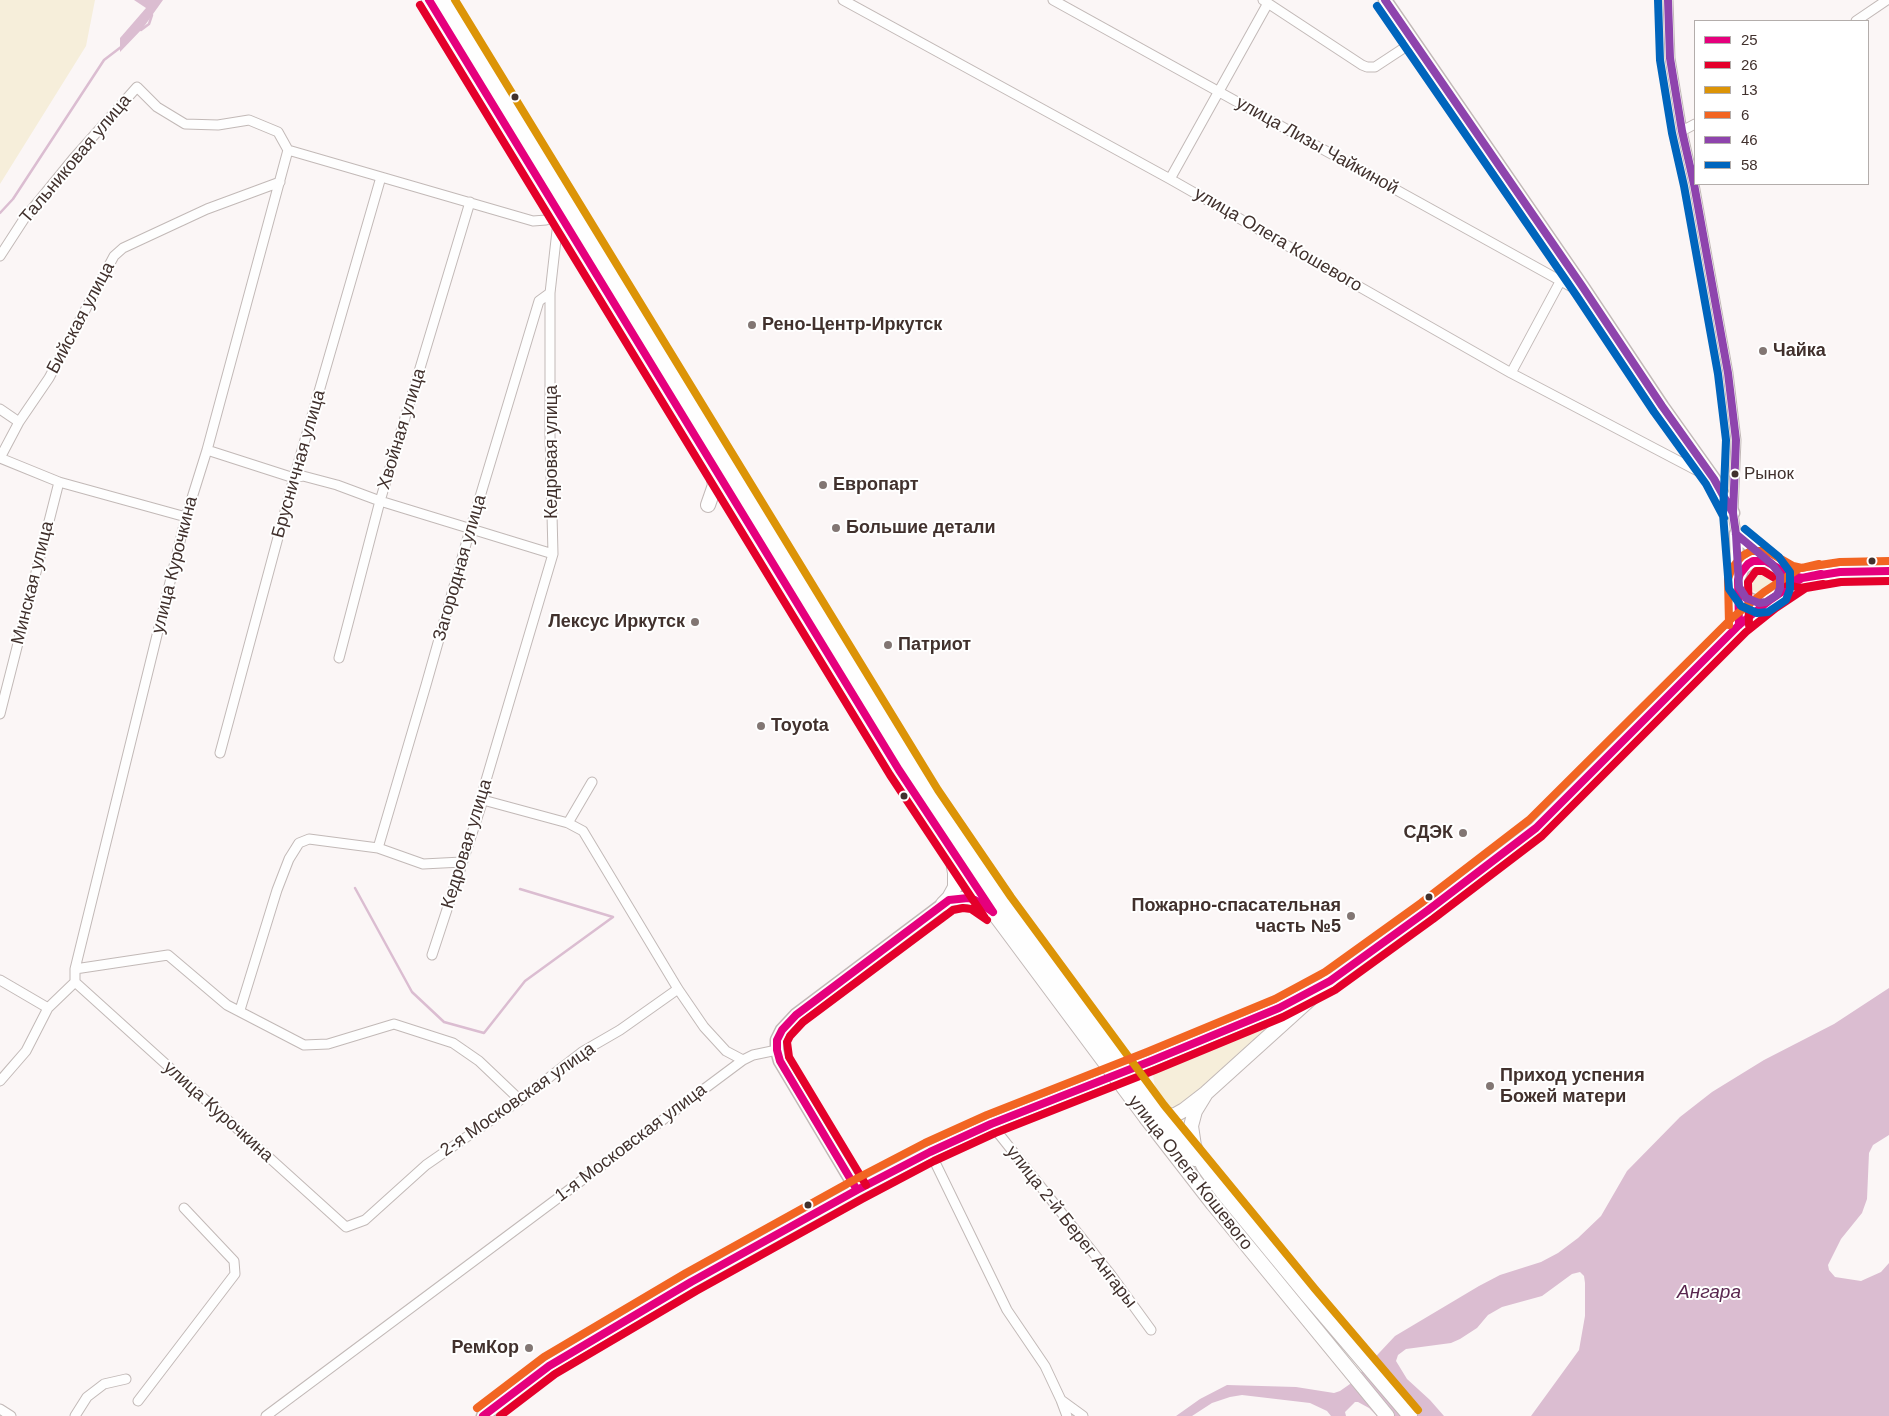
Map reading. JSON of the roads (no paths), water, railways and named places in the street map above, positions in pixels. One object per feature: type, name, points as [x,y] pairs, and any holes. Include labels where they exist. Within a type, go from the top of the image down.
[{"type":"main road","name":"улица Олега Кошевого","points":[[429,0],[899,770],[950,849],[998,907],[1151,1115],[1213,1204],[1387,1416]]},
{"type":"main road","name":"улица Олега Кошевого","points":[[443,0],[998,907]]},
{"type":"main road","points":[[1384,0],[1714,479],[1733,513]]},
{"type":"main road","points":[[706,455],[713,472],[715,485],[708,505]]},
{"type":"main road","points":[[1151,1115],[1175,1115],[1206,1093],[1330,981],[1427,911],[1536,828],[1739,625],[1777,594],[1781,582],[1777,569],[1736,534]]},
{"type":"main road","points":[[1736,534],[1739,625]]},
{"type":"main road","points":[[1802,578],[1770,600],[1759,603],[1746,598],[1742,593],[1738,580],[1743,568],[1760,560],[1772,564],[1789,575],[1802,578],[1840,572],[1889,571]]},
{"type":"main road","points":[[943,904],[952,892],[956,880],[950,849]]},
{"type":"main road","points":[[857,1190],[786,1071],[777,1050],[782,1030],[790,1021],[943,904],[956,898],[968,898],[998,907]]},
{"type":"main road","points":[[483,1416],[549,1366],[691,1282],[930,1152],[991,1124],[1270,1012],[1330,981]]},
{"type":"main road","points":[[1206,1093],[1193,1116],[1190,1126],[1192,1139],[1204,1167],[1307,1295],[1410,1416]]},
{"type":"main road","name":"улица Олега Кошевого","points":[[1151,1115],[1223,1193]]},
{"type":"street","name":"улица Олега Кошевого","points":[[843,0],[1170,179],[1511,373],[1714,479]]},
{"type":"street","name":"улица Лизы Чайкиной","points":[[1053,0],[1570,286],[1576,288],[1582,286]]},
{"type":"street","points":[[1668,0],[1670,58],[1682,131],[1694,184]]},
{"type":"street","points":[[1857,20],[1887,0]]},
{"type":"street","points":[[1170,179],[1266,1],[1362,65],[1368,67],[1375,67],[1413,42]]},
{"type":"street","name":"Тальниковая улица","points":[[0,256],[24,218],[137,87],[157,107],[185,124],[218,126],[249,120],[278,132],[288,150]]},
{"type":"street","points":[[1682,131],[1694,125]]},
{"type":"street","points":[[288,150],[533,221],[546,220],[559,213]]},
{"type":"street","name":"улица Курочкина","points":[[288,150],[207,450],[186,517],[75,969],[76,982],[346,1227],[365,1220]]},
{"type":"street","name":"Брусничная улица","points":[[220,753],[294,478],[380,177]]},
{"type":"street","name":"Бийская улица","points":[[0,458],[19,422],[49,378],[114,256],[123,248],[207,209],[280,182]]},
{"type":"street","points":[[1694,185],[1728,372],[1736,440],[1733,513],[1736,534]]},
{"type":"street","name":"Хвойная улица","points":[[339,658],[380,501],[470,202]]},
{"type":"street","name":"Кедровая улица","points":[[432,955],[483,800],[484,787],[553,554],[550,435],[550,293],[559,213]]},
{"type":"street","points":[[1511,373],[1561,280]]},
{"type":"street","name":"Загородная улица","points":[[378,848],[470,530],[539,301],[550,293]]},
{"type":"street","points":[[0,409],[19,422]]},
{"type":"street","points":[[207,450],[294,478],[303,476],[337,485],[470,530],[553,554]]},
{"type":"street","points":[[0,458],[59,482],[186,517]]},
{"type":"street","name":"Минская улица","points":[[0,714],[59,482]]},
{"type":"street","points":[[568,824],[592,782]]},
{"type":"street","points":[[483,800],[568,824],[583,831],[678,989],[709,1033],[726,1051],[743,1060]]},
{"type":"street","points":[[240,1010],[277,890],[299,842],[309,839],[378,848],[422,864],[462,862]]},
{"type":"street","points":[[75,969],[168,954],[227,1004],[304,1045],[328,1044],[394,1024],[453,1043],[479,1061],[520,1100]]},
{"type":"street","points":[[0,980],[48,1008]]},
{"type":"street","points":[[0,1081],[26,1051],[48,1008],[76,982]]},
{"type":"street","name":"2-я Московская улица","points":[[365,1220],[426,1165],[520,1100],[582,1052],[620,1030],[678,989]]},
{"type":"street","name":"1-я Московская улица","points":[[266,1416],[743,1060],[753,1055],[777,1050]]},
{"type":"street","name":"улица 2-й Берег Ангары","points":[[991,1124],[1111,1275],[1151,1330]]},
{"type":"street","points":[[930,1152],[1007,1310],[1045,1366],[1067,1416]]},
{"type":"street","points":[[138,1401],[235,1274],[234,1261],[184,1208]]},
{"type":"street","points":[[75,1416],[87,1397],[104,1384],[126,1379]]},
{"type":"street","points":[[1061,1400],[1084,1416]]},
{"type":"street","points":[[0,1409],[11,1416]]},
{"type":"water","points":[[134,0],[163,0],[143,28],[120,52],[120,38],[146,8]]},
{"type":"water","name":"Ангара","points":[[1889,988],[1889,1135],[1873,1145],[1869,1153],[1867,1199],[1862,1213],[1841,1239],[1828,1265],[1829,1270],[1835,1277],[1861,1281],[1881,1272],[1889,1263],[1889,1416],[1531,1416],[1579,1350],[1585,1316],[1585,1283],[1584,1276],[1580,1272],[1572,1274],[1542,1296],[1502,1307],[1488,1315],[1477,1328],[1460,1339],[1451,1343],[1406,1349],[1398,1355],[1396,1361],[1407,1379],[1444,1416],[1377,1416],[1369,1408],[1355,1402],[1345,1412],[1346,1416],[1331,1416],[1327,1411],[1310,1403],[1242,1395],[1212,1403],[1192,1416],[1176,1416],[1200,1399],[1227,1385],[1296,1387],[1334,1393],[1340,1391],[1350,1384],[1395,1336],[1479,1286],[1500,1275],[1541,1262],[1558,1253],[1578,1238],[1601,1216],[1627,1171],[1680,1117],[1712,1092],[1764,1060],[1834,1024]]},
{"type":"waterway","points":[[141,30],[149,24],[152,15]]},
{"type":"waterway","points":[[0,213],[13,199],[104,60],[121,47]]},
{"type":"waterway","points":[[355,888],[412,992],[444,1022],[484,1033],[525,981],[613,917],[520,889]]},
{"type":"place","name":"Рено-Центр-Иркутск","points":[[752,325]]},
{"type":"place","name":"Чайка","points":[[1763,351]]},
{"type":"place","name":"Рынок","points":[[1735,474]]},
{"type":"place","name":"Европарт","points":[[823,485]]},
{"type":"place","name":"Большие детали","points":[[836,528]]},
{"type":"place","name":"Лексус Иркутск","points":[[695,622]]},
{"type":"place","name":"Патриот","points":[[888,645]]},
{"type":"place","name":"Toyota","points":[[761,726]]},
{"type":"place","name":"СДЭК","points":[[1463,833]]},
{"type":"place","name":"Пожарно-спасательная часть №5","points":[[1351,916]]},
{"type":"place","name":"Приход успения Божей матери","points":[[1490,1086]]},
{"type":"place","name":"РемКор","points":[[529,1348]]}]
